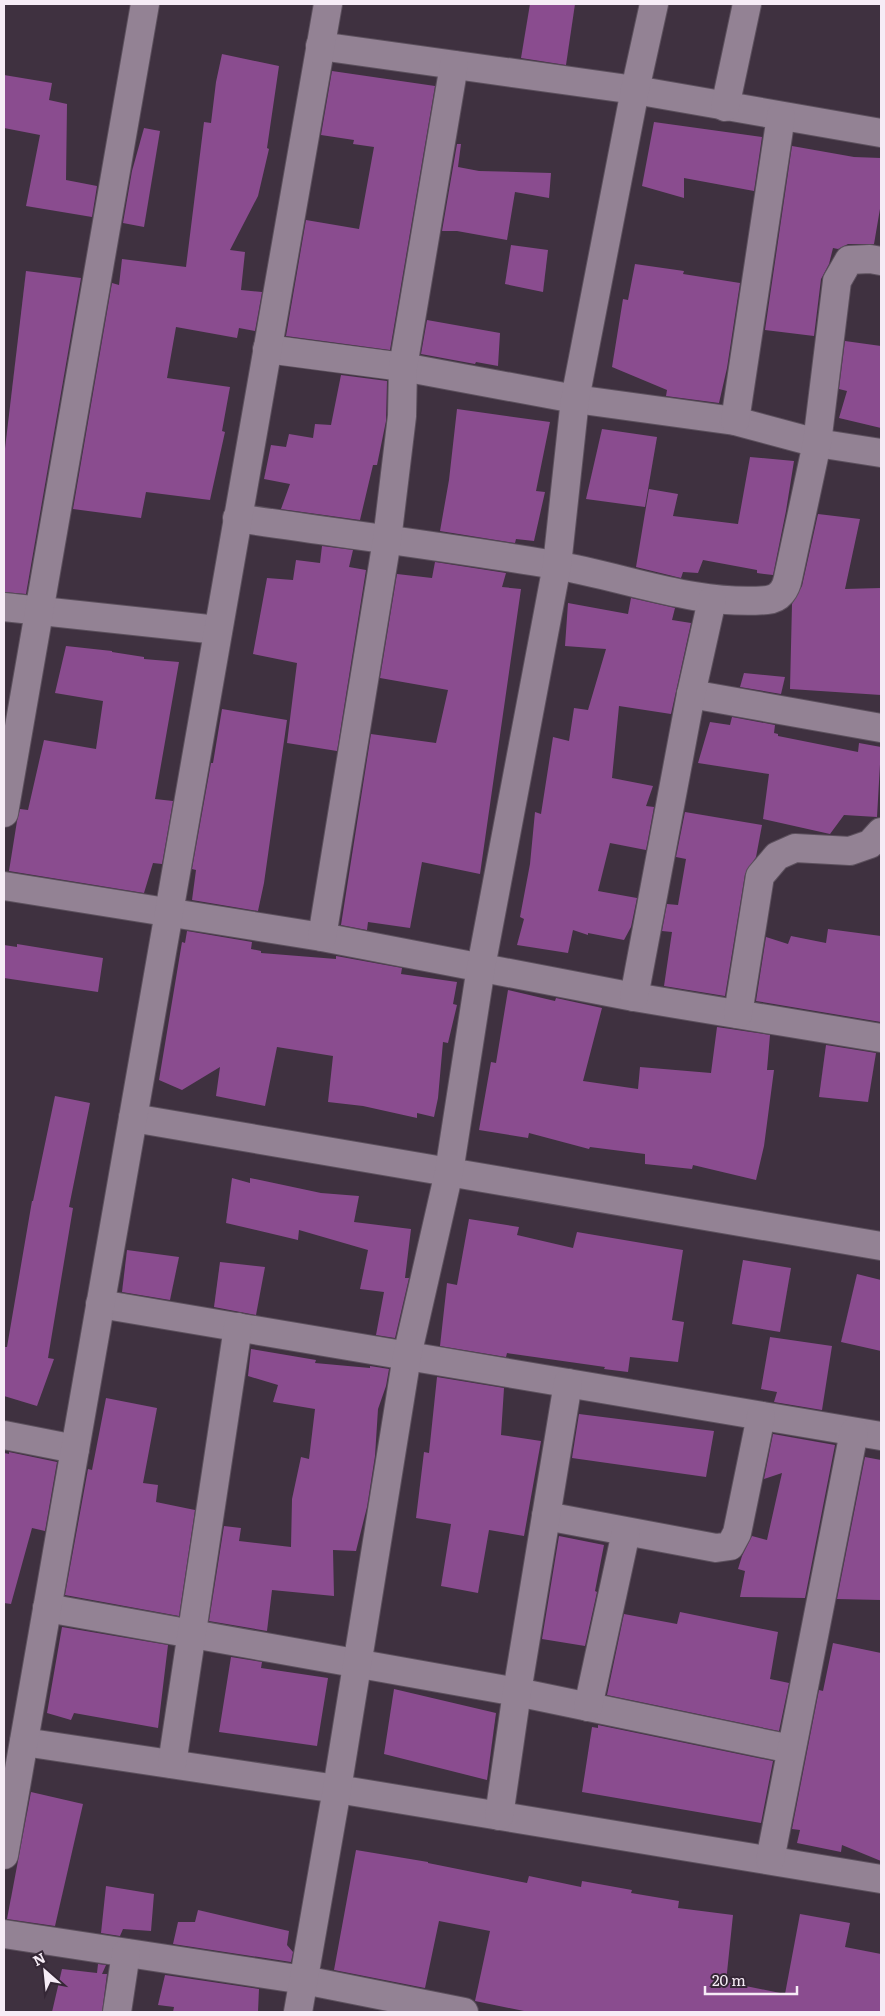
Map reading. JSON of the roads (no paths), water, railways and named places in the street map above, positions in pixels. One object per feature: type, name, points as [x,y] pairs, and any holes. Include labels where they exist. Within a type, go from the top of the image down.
[{"type":"street","points":[[4,813],[145,4]]},
{"type":"street","points":[[4,1854],[328,4]]},
{"type":"street","points":[[298,2012],[337,1789],[407,1356],[449,1172],[481,967],[556,565],[575,399],[635,90],[654,4]]},
{"type":"street","points":[[726,107],[748,4]]},
{"type":"street","points":[[320,46],[635,90],[881,133]]},
{"type":"street","points":[[322,937],[387,540],[402,416],[403,367],[454,65]]},
{"type":"street","points":[[734,421],[781,116]]},
{"type":"street","points":[[237,518],[556,565],[712,600],[769,600],[778,596],[786,587],[817,443],[837,281],[849,260],[870,259],[881,261]]},
{"type":"street","points":[[267,349],[403,367],[575,399],[734,421],[817,443],[881,454]]},
{"type":"street","points":[[634,997],[692,694],[712,600]]},
{"type":"street","points":[[4,607],[218,630]]},
{"type":"street","points":[[692,694],[881,728]]},
{"type":"street","points":[[738,1014],[760,876],[777,856],[795,848],[850,851],[870,844],[881,832]]},
{"type":"street","points":[[4,886],[322,937],[634,997],[881,1038]]},
{"type":"street","points":[[133,1118],[881,1246]]},
{"type":"street","points":[[100,1304],[881,1436]]},
{"type":"street","points":[[172,1764],[238,1327]]},
{"type":"street","points":[[499,1816],[517,1692],[568,1383]]},
{"type":"street","points":[[546,1516],[716,1548],[730,1546],[738,1533],[761,1416]]},
{"type":"street","points":[[770,1860],[854,1432]]},
{"type":"street","points":[[4,1435],[75,1449]]},
{"type":"street","points":[[588,1707],[626,1532]]},
{"type":"street","points":[[47,1608],[192,1633],[357,1665],[517,1692],[791,1749]]},
{"type":"street","points":[[24,1742],[337,1789],[881,1879]]},
{"type":"street","points":[[4,1934],[304,1980],[458,2012]]},
{"type":"street","points":[[118,2012],[126,1953]]}]
